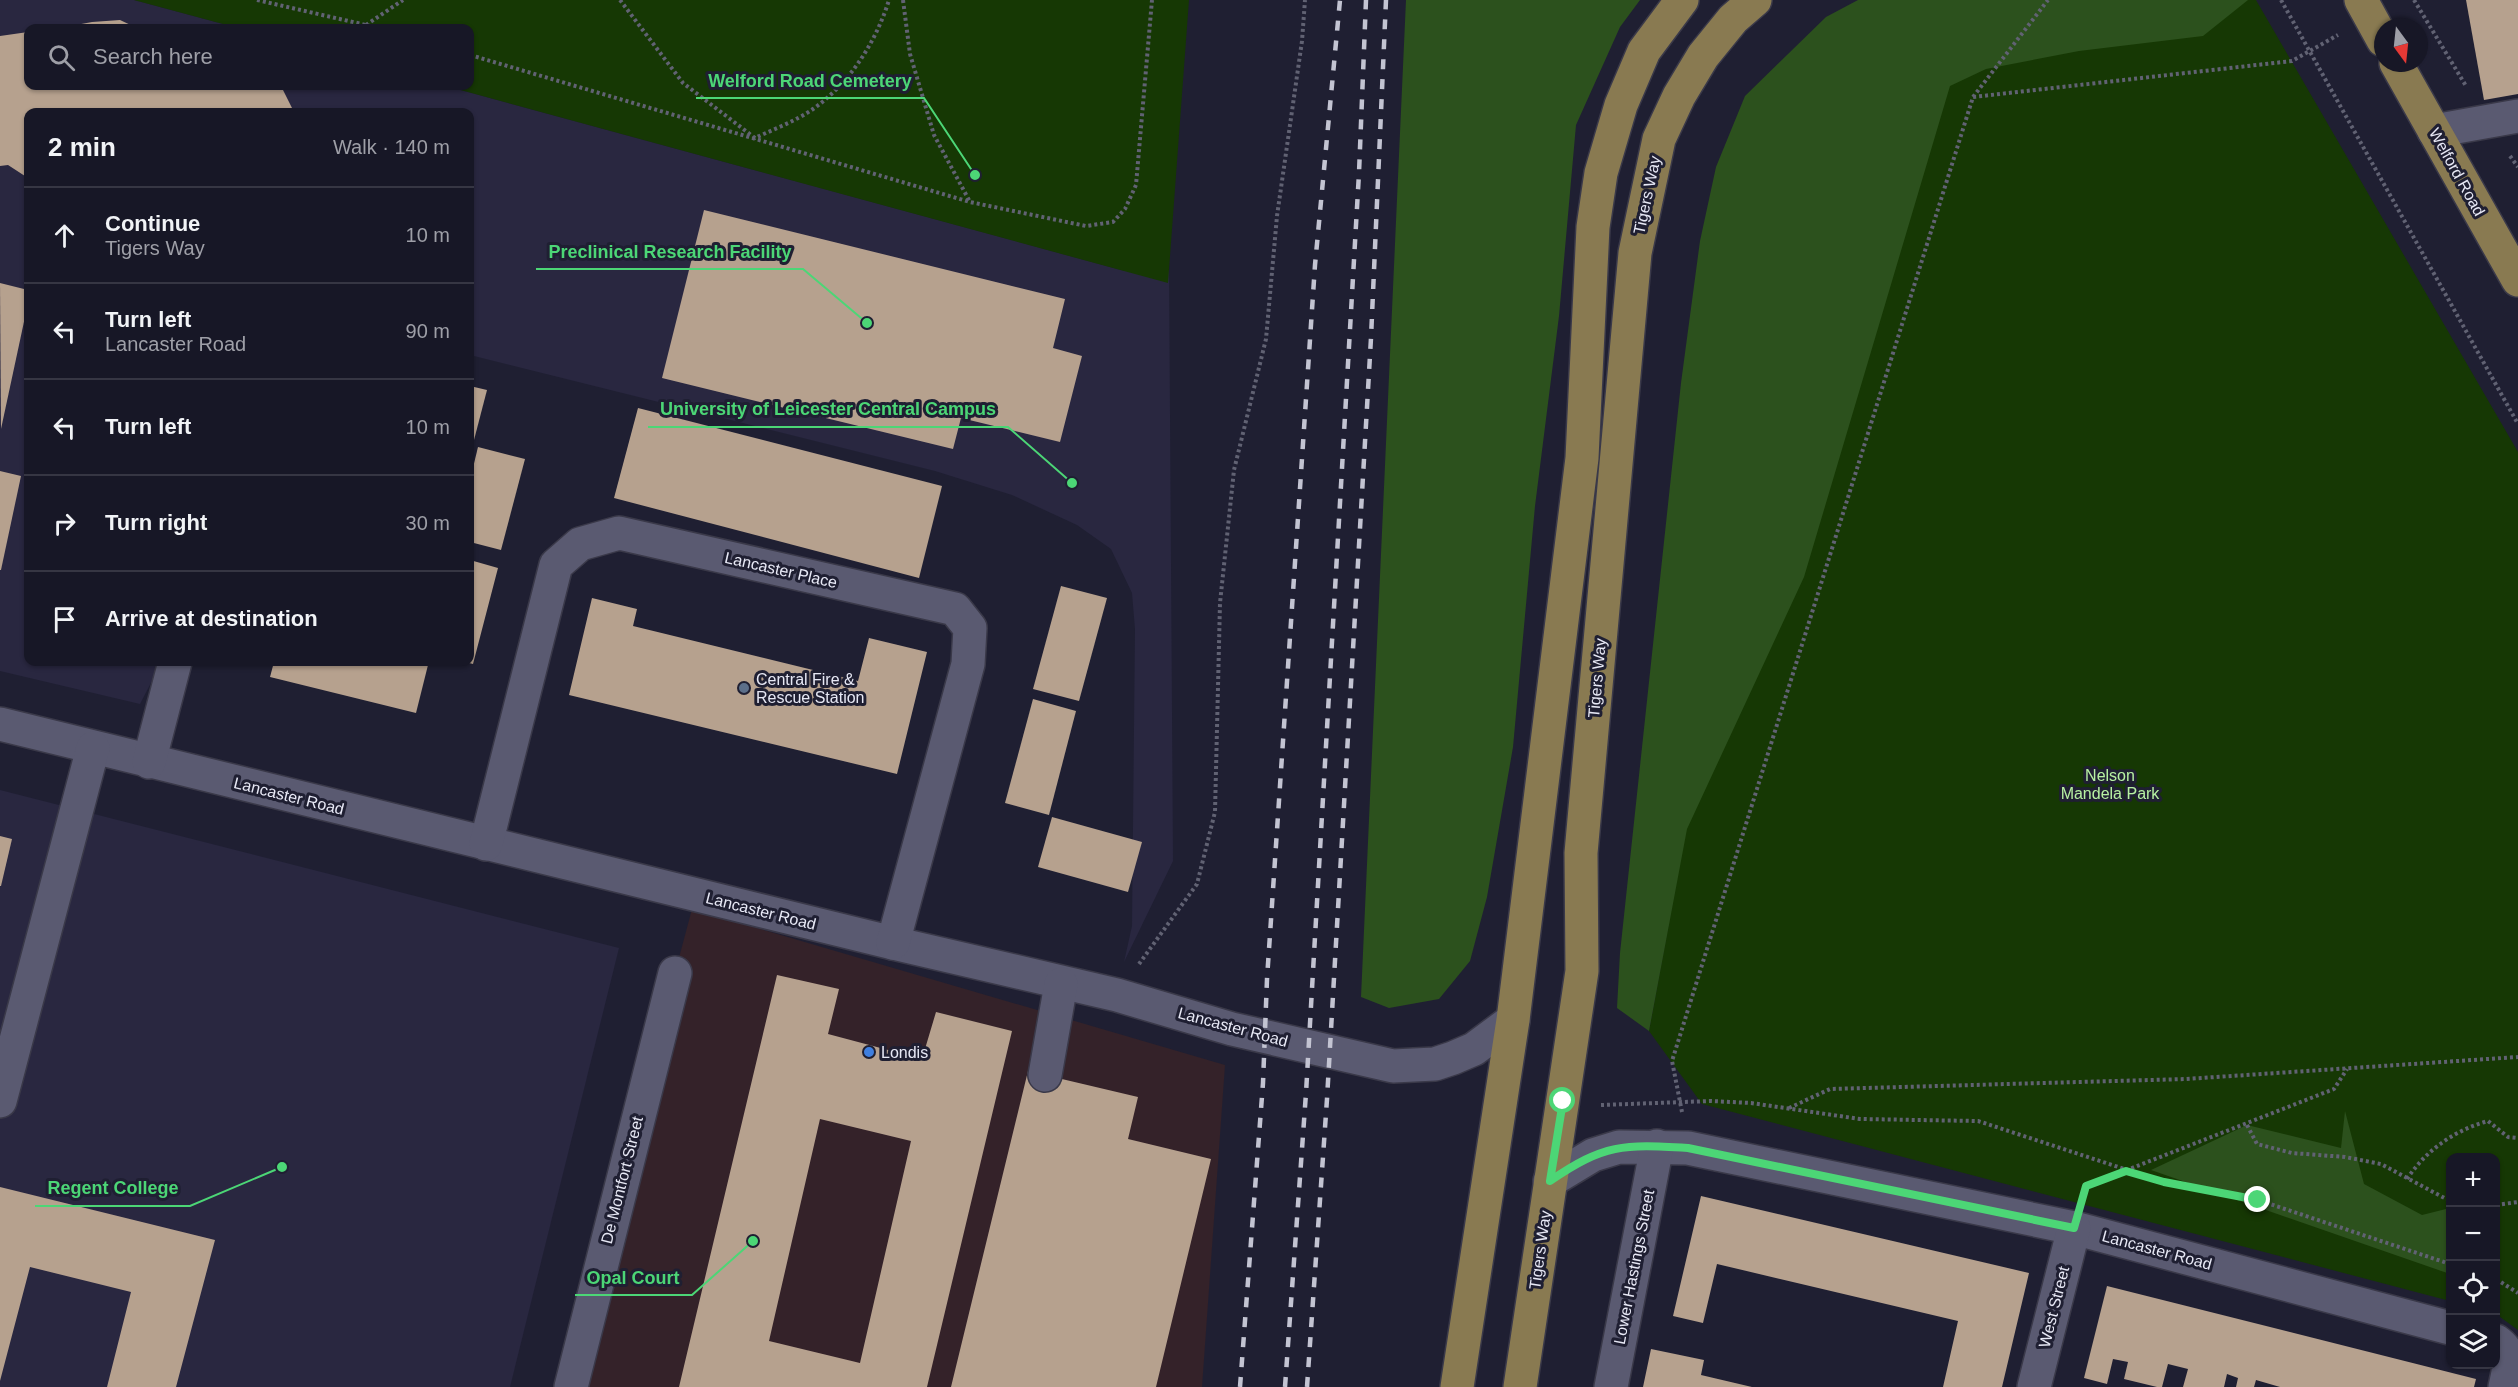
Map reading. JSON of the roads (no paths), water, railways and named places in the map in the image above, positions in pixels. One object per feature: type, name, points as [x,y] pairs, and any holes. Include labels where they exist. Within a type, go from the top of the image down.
[{"type":"main road","points":[[1457,1387],[1513,1020],[1582,459],[1593,227],[1600,173],[1621,105],[1644,51],[1682,0]]},
{"type":"main road","name":"Tigers Way","points":[[1520,1387],[1582,971],[1581,853],[1635,253],[1659,139],[1679,96],[1733,19],[1755,0]]},
{"type":"main road","name":"Welford Road","points":[[2401,72],[2518,280]]},
{"type":"street","points":[[2434,131],[2518,116]]},
{"type":"street","name":"Lancaster Place","points":[[486,844],[556,565],[580,544],[619,533],[955,609],[970,628],[968,664],[893,943]]},
{"type":"street","points":[[149,762],[174,666]]},
{"type":"street","name":"Lancaster Road","points":[[0,724],[1061,984],[1117,995],[1232,1029],[1393,1066],[1435,1064],[1453,1058],[1474,1049],[1513,1020]]},
{"type":"street","points":[[0,1101],[93,747]]},
{"type":"street","name":"De Montfort Street","points":[[572,1387],[675,973]]},
{"type":"street","points":[[1045,1075],[1061,984]]},
{"type":"street","name":"Lower Hastings Street","points":[[1611,1387],[1658,1146]]},
{"type":"street","name":"Lancaster Road","points":[[1550,1181],[1593,1155],[1619,1147],[1688,1148],[2074,1228],[2446,1327]]},
{"type":"street","name":"West Street","points":[[2034,1387],[2074,1228]]},
{"type":"railway","points":[[1240,1387],[1263,1083],[1267,979],[1315,265],[1340,0]]},
{"type":"railway","points":[[1285,1387],[1306,1093],[1359,173],[1366,0]]},
{"type":"railway","points":[[1307,1387],[1327,1099],[1371,338],[1386,0]]},
{"type":"place","name":"Welford Road Cemetery","points":[[975,175]]},
{"type":"place","name":"Preclinical Research Facility","points":[[867,323]]},
{"type":"place","name":"University of Leicester Central Campus","points":[[1072,483]]},
{"type":"place","name":"Central Fire & Rescue Station","points":[[744,688]]},
{"type":"place","name":"Londis","points":[[869,1052]]},
{"type":"place","name":"Regent College","points":[[282,1167]]},
{"type":"place","name":"Opal Court","points":[[753,1241]]},
{"type":"park label","name":"Nelson Mandela Park","points":[[2110,784]]}]
